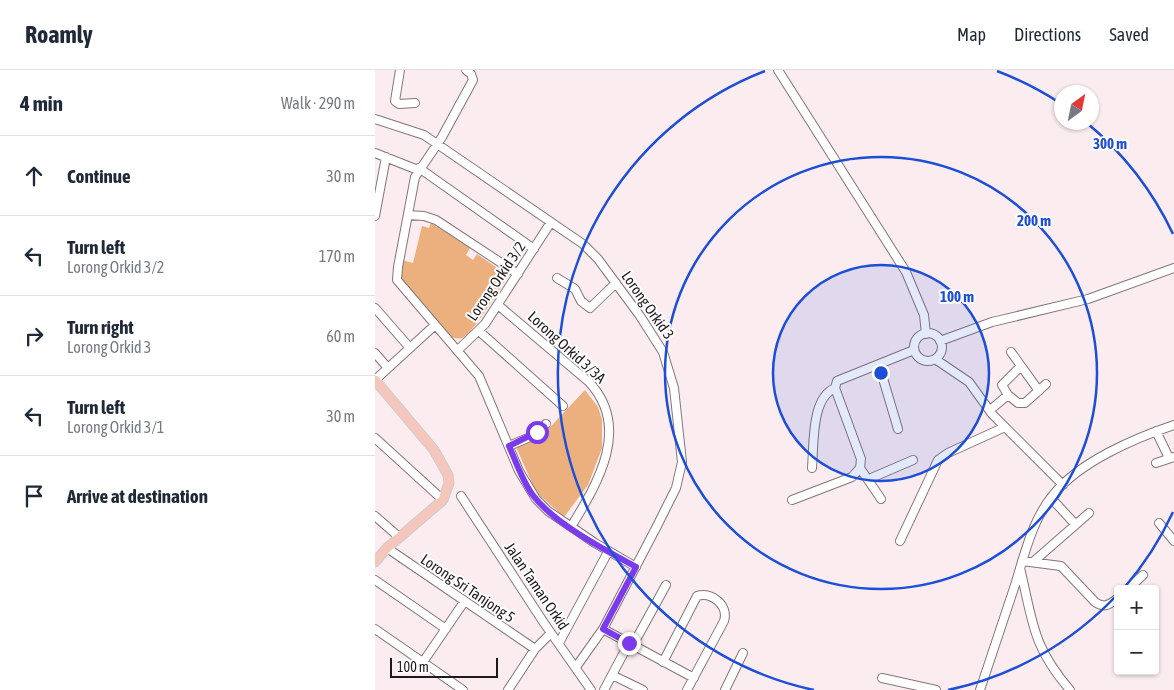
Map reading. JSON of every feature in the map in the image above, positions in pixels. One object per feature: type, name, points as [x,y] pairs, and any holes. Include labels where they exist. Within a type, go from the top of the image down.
[{"type":"main road","points":[[375,380],[421,432],[443,464],[449,483],[443,500],[399,537],[375,562]]},
{"type":"street","points":[[401,70],[395,101],[399,104],[415,103]]},
{"type":"street","points":[[466,70],[471,74],[473,80],[437,145],[418,169],[413,185],[397,280],[435,326],[458,350],[484,385],[509,446],[532,493],[548,511],[608,552],[636,567]]},
{"type":"street","points":[[778,70],[906,272],[924,315],[926,334]]},
{"type":"street","name":"Lorong Orkid 3","points":[[375,119],[424,135],[589,249],[653,334],[667,361],[674,388],[682,455],[672,497],[603,629],[576,667]]},
{"type":"street","points":[[375,153],[418,169],[534,249]]},
{"type":"street","points":[[375,216],[386,157]]},
{"type":"street","points":[[409,215],[424,216],[436,220],[518,274]]},
{"type":"street","name":"Lorong Orkid 3/2","points":[[458,350],[479,331],[498,305],[551,222]]},
{"type":"street","points":[[940,341],[984,324],[1088,299],[1174,268]]},
{"type":"street","points":[[557,278],[575,289],[581,301],[590,308],[594,307],[616,283]]},
{"type":"street","name":"Lorong Orkid 3/3A","points":[[498,305],[589,382],[599,394],[604,405],[609,434],[606,458],[597,483],[571,527]]},
{"type":"street","points":[[375,308],[410,348]]},
{"type":"street","points":[[375,380],[435,326]]},
{"type":"street","points":[[479,331],[563,406]]},
{"type":"street","points":[[881,499],[860,468],[859,453],[835,384],[840,379],[914,350],[918,338],[926,334],[935,335],[940,341],[941,351],[935,359]]},
{"type":"street","points":[[914,350],[922,360],[935,359],[969,382],[1005,427],[1063,485]]},
{"type":"street","points":[[1011,352],[1039,391]]},
{"type":"street","points":[[375,353],[388,368]]},
{"type":"street","points":[[879,365],[898,429]]},
{"type":"street","points":[[1021,366],[1001,385],[1008,395],[1022,405],[1046,384]]},
{"type":"street","points":[[812,468],[820,401],[827,391],[835,388]]},
{"type":"street","points":[[990,410],[1008,395]]},
{"type":"street","points":[[509,446],[530,437],[546,424]]},
{"type":"street","points":[[980,690],[1035,526],[1051,498],[1063,485],[1100,459],[1156,431],[1174,425]]},
{"type":"street","points":[[900,541],[938,460],[948,452],[1005,427]]},
{"type":"street","points":[[1156,431],[1171,457],[1156,463]]},
{"type":"street","points":[[375,438],[443,500]]},
{"type":"street","points":[[869,479],[913,460]]},
{"type":"street","points":[[792,500],[852,478],[860,468]]},
{"type":"street","name":"Jalan Taman Orkid","points":[[461,496],[591,690]]},
{"type":"street","points":[[1051,498],[1075,524]]},
{"type":"street","points":[[1033,562],[1075,524],[1089,514]]},
{"type":"street","points":[[375,516],[399,537]]},
{"type":"street","points":[[1159,522],[1174,541]]},
{"type":"street","name":"Lorong Sri Tanjong 5","points":[[387,548],[535,649]]},
{"type":"street","points":[[559,643],[608,552]]},
{"type":"street","points":[[1021,565],[1033,562],[1061,566],[1101,606],[1108,605],[1114,601]]},
{"type":"street","points":[[1021,565],[1037,642],[1051,666],[1070,690]]},
{"type":"street","points":[[1132,585],[1143,575]]},
{"type":"street","points":[[375,580],[446,629]]},
{"type":"street","points":[[604,690],[666,585]]},
{"type":"street","points":[[663,662],[697,596],[704,595],[713,598],[725,607],[726,614],[687,690]]},
{"type":"street","points":[[423,662],[464,602]]},
{"type":"street","points":[[375,629],[463,690]]},
{"type":"street","points":[[603,629],[694,678]]},
{"type":"street","points":[[507,690],[535,649],[551,633]]},
{"type":"street","points":[[725,690],[743,653]]},
{"type":"street","points":[[612,675],[643,690]]},
{"type":"street","points":[[882,678],[937,690]]},
{"type":"shaded area","points":[[431,223],[470,248],[466,255],[473,260],[477,254],[497,268],[511,272],[476,325],[462,338],[449,336],[402,284],[399,275],[402,260],[413,263],[422,226],[429,228]]},
{"type":"shaded area","points":[[585,390],[598,407],[602,420],[602,448],[588,485],[564,517],[536,492],[516,447],[539,439]]},
{"type":"route","points":[[537,432],[509,446],[519,471],[532,493],[541,505],[560,520],[608,552],[636,567],[603,629],[629,643]]}]
